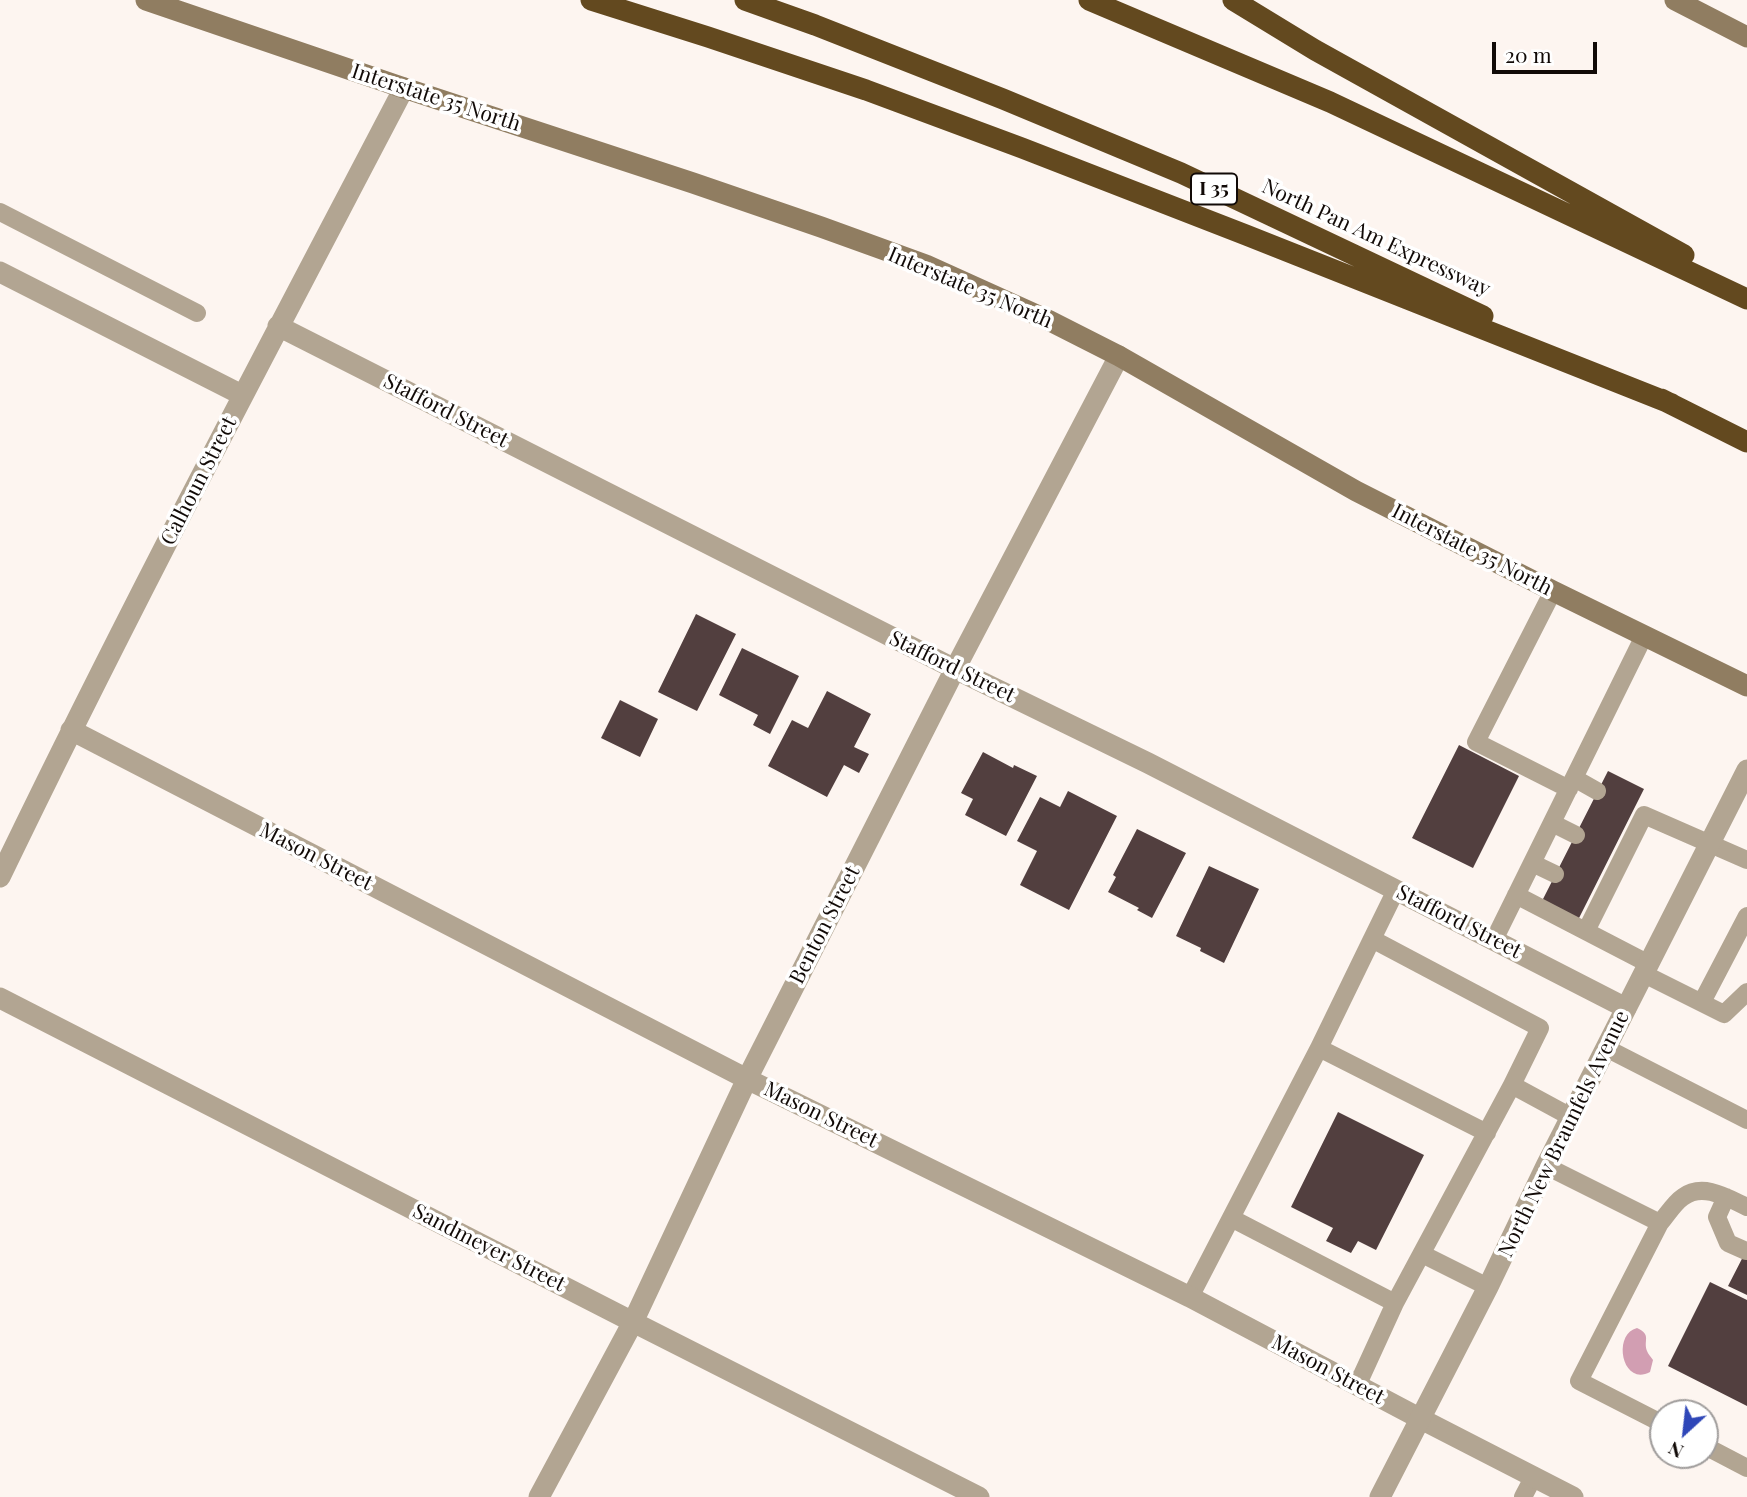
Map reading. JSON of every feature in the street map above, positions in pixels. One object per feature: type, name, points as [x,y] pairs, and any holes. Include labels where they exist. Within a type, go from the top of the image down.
[{"type":"highway","points":[[591,0],[852,85],[1258,240],[1672,404]]},
{"type":"highway","name":"North Pan Am Expressway","points":[[745,0],[991,94],[1181,173],[1672,404],[1747,442]]},
{"type":"highway","points":[[1089,0],[1330,102],[1747,299]]},
{"type":"highway","points":[[1233,0],[1314,50],[1747,290]]},
{"type":"main road","name":"Interstate 35 North","points":[[146,0],[693,183],[926,265],[1050,321],[1119,356],[1356,491],[1747,686]]},
{"type":"main road","points":[[1675,0],[1747,37]]},
{"type":"street","name":"Calhoun Street","points":[[0,877],[71,730],[242,395],[404,88]]},
{"type":"street","points":[[0,272],[242,395]]},
{"type":"street","name":"Stafford Street","points":[[278,326],[955,669],[1148,763],[1626,1008]]},
{"type":"street","name":"Benton Street","points":[[539,1497],[633,1322],[747,1079],[955,669],[1119,356]]},
{"type":"street","name":"Mason Street","points":[[71,730],[747,1079],[1190,1297],[1573,1497]]},
{"type":"street","name":"North New Braunfels Avenue","points":[[1380,1497],[1747,770]]},
{"type":"street","name":"Sandmeyer Street","points":[[0,998],[979,1497]]},
{"type":"lane","points":[[0,212],[197,313]]},
{"type":"lane","points":[[1553,591],[1476,742],[1571,783],[1597,791]]},
{"type":"lane","points":[[1494,940],[1644,636]]},
{"type":"lane","points":[[1586,932],[1597,895],[1639,812],[1747,860]]},
{"type":"lane","points":[[1552,823],[1576,835]]},
{"type":"lane","points":[[1532,863],[1555,874]]},
{"type":"lane","points":[[1190,1297],[1319,1048],[1395,890]]},
{"type":"lane","points":[[1516,895],[1586,932],[1724,1013],[1747,992]]},
{"type":"lane","points":[[1702,1002],[1747,916]]},
{"type":"lane","points":[[1357,1385],[1395,1303],[1540,1028],[1371,939]]},
{"type":"lane","points":[[1319,1048],[1487,1133]]},
{"type":"lane","points":[[1606,1048],[1747,1120]]},
{"type":"lane","points":[[1512,1085],[1572,1117]]},
{"type":"lane","points":[[1546,1166],[1660,1223]]},
{"type":"lane","points":[[1649,1417],[1579,1381],[1660,1223],[1683,1197],[1701,1189],[1747,1207]]},
{"type":"lane","points":[[1726,1197],[1717,1217],[1728,1242],[1746,1251]]},
{"type":"lane","points":[[1231,1218],[1395,1303]]},
{"type":"lane","points":[[1422,1254],[1488,1287]]},
{"type":"lane","points":[[1719,1453],[1747,1468]]},
{"type":"lane","points":[[1523,1497],[1534,1476]]},
{"type":"shaded area","points":[[1637,1328],[1646,1335],[1647,1351],[1653,1360],[1650,1372],[1640,1375],[1627,1366],[1623,1349],[1629,1332]]},
{"type":"building","points":[[696,614],[736,634],[697,711],[658,692]]},
{"type":"building","points":[[742,648],[799,676],[770,734],[753,725],[758,715],[719,695]]},
{"type":"building","points":[[827,691],[871,714],[854,747],[869,754],[859,773],[844,765],[827,797],[768,766],[792,720],[808,728]]},
{"type":"building","points":[[620,700],[658,719],[640,757],[601,738]]},
{"type":"building","points":[[1459,745],[1519,776],[1473,868],[1412,838]]},
{"type":"building","points":[[983,752],[1013,768],[1014,765],[1037,776],[1006,836],[965,815],[973,799],[961,793]]},
{"type":"building","points":[[1608,771],[1644,789],[1578,920],[1542,901]]},
{"type":"building","points":[[1068,791],[1117,816],[1069,910],[1020,885],[1037,851],[1017,841],[1040,797],[1060,807]]},
{"type":"building","points":[[1137,829],[1186,853],[1152,918],[1108,892],[1116,877],[1113,875]]},
{"type":"building","points":[[1209,866],[1259,889],[1224,963],[1176,936]]},
{"type":"building","points":[[1338,1112],[1424,1155],[1376,1250],[1358,1241],[1351,1253],[1326,1241],[1333,1228],[1291,1207]]},
{"type":"building","points":[[1747,1249],[1747,1295],[1728,1286]]},
{"type":"building","points":[[1710,1282],[1747,1300],[1747,1406],[1668,1366]]}]
